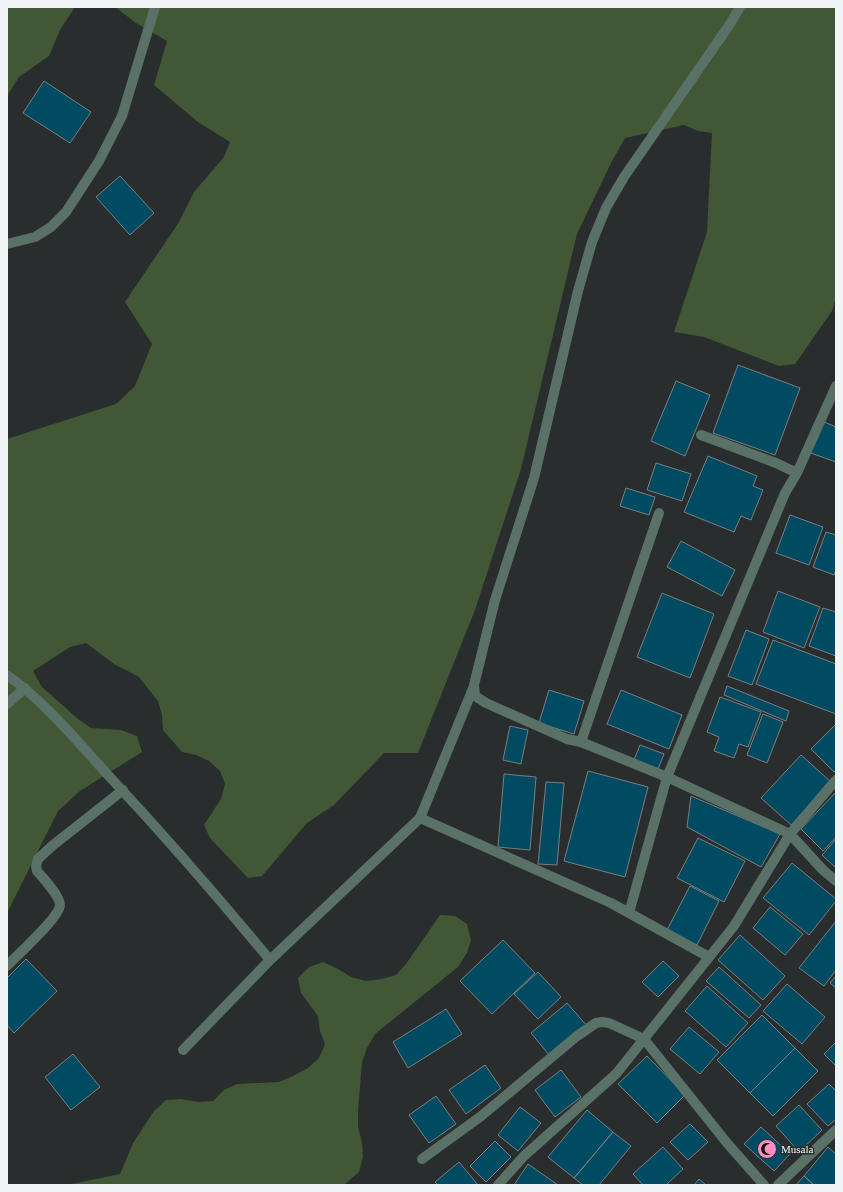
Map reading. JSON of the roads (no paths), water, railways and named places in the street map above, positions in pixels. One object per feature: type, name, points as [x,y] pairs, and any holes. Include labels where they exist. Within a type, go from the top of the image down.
[{"type":"street","points":[[7,244],[35,237],[51,227],[66,212],[99,161],[122,116],[155,7]]},
{"type":"street","points":[[183,1050],[270,960],[420,818],[474,685],[495,600],[534,478],[578,291],[592,242],[606,208],[624,177],[730,24],[740,7]]},
{"type":"street","points":[[629,914],[667,777],[785,493],[797,473],[836,386]]},
{"type":"street","points":[[702,435],[776,463],[797,473]]},
{"type":"street","points":[[580,742],[659,513]]},
{"type":"street","points":[[7,675],[25,688],[52,712],[123,790],[270,960]]},
{"type":"street","points":[[474,685],[475,696],[486,703],[566,739],[580,742],[667,777],[790,834],[823,870],[836,881]]},
{"type":"street","points":[[7,704],[25,688]]},
{"type":"street","points":[[498,1185],[524,1156],[616,1074],[734,926],[790,834],[836,780]]},
{"type":"street","points":[[7,966],[53,920],[59,910],[60,904],[58,898],[37,871],[36,866],[38,859],[52,846],[123,790]]},
{"type":"street","points":[[420,818],[596,897],[709,957]]},
{"type":"street","points":[[422,1159],[480,1117],[557,1052],[596,1023],[609,1023],[644,1039],[727,1143],[764,1185]]},
{"type":"street","points":[[778,1185],[836,1130]]},
{"type":"place","name":"Musala","points":[[767,1149]]}]
